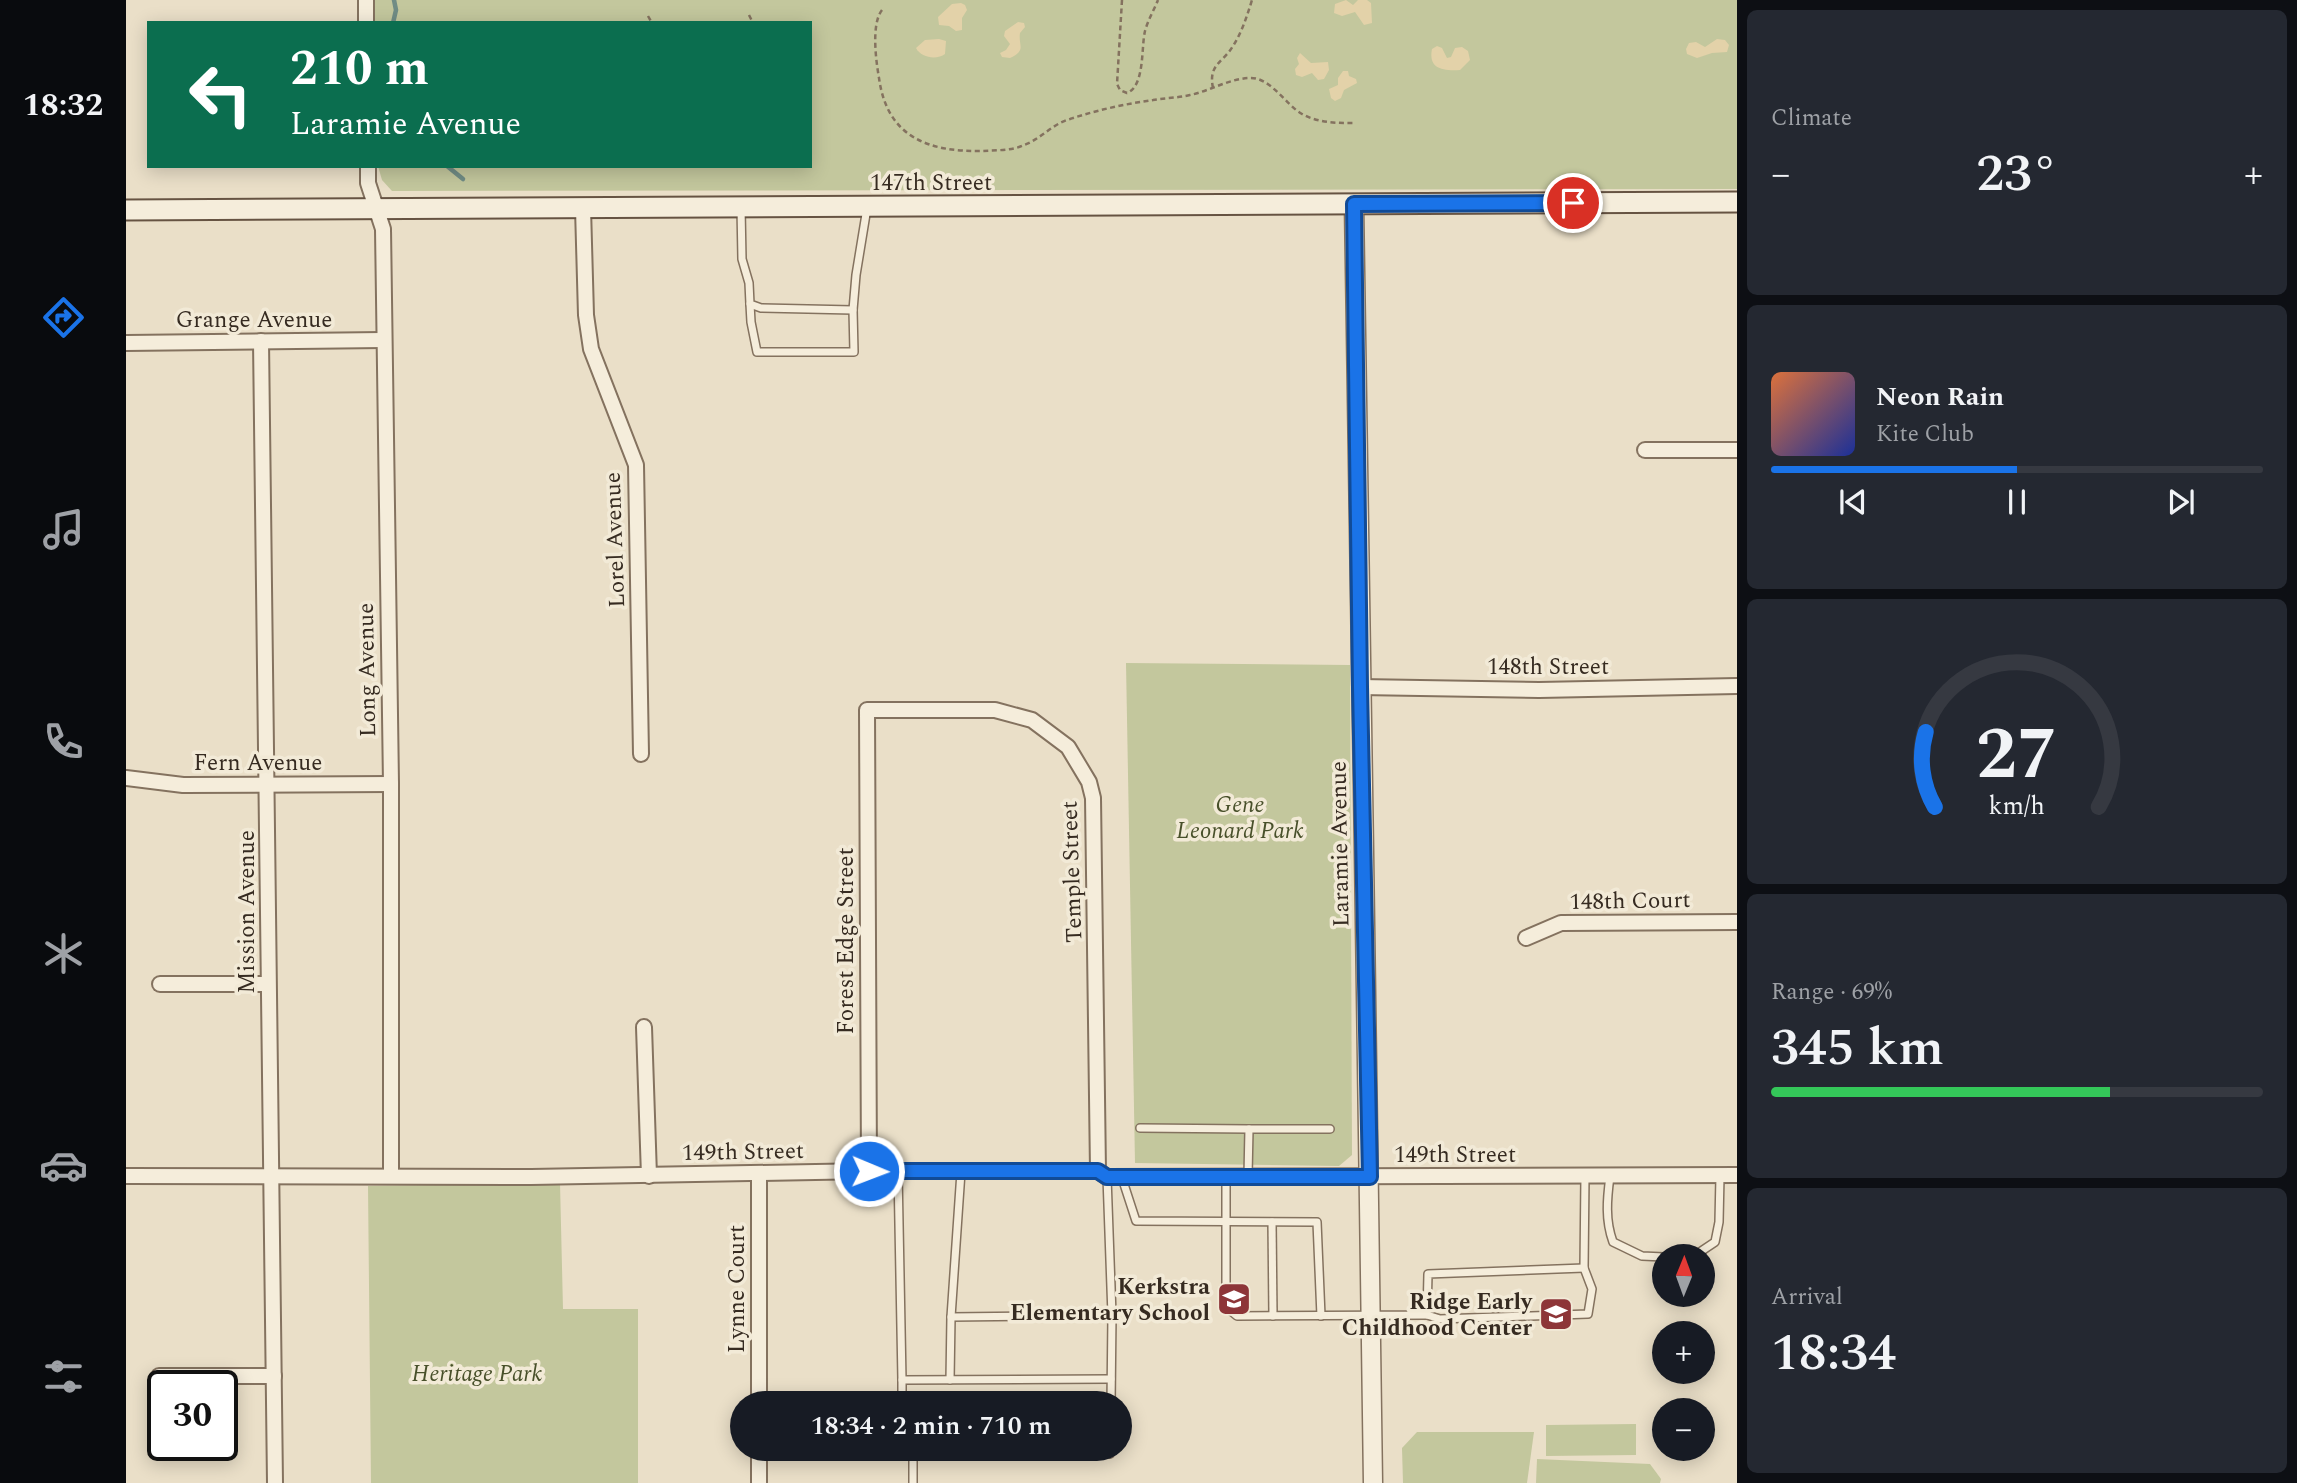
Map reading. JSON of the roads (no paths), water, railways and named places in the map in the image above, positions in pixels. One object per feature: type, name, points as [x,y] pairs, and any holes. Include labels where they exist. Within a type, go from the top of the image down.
[{"type":"main road","name":"147th Street","points":[[126,210],[1737,202]]},
{"type":"street","points":[[366,0],[366,21]]},
{"type":"street","name":"Long Avenue","points":[[368,168],[368,184],[383,229],[391,784],[391,1176]]},
{"type":"street","name":"Laramie Avenue","points":[[1354,204],[1373,1483]]},
{"type":"street","name":"Lorel Avenue","points":[[583,208],[586,315],[591,349],[636,465],[641,754]]},
{"type":"street","name":"Grange Avenue","points":[[126,343],[383,340]]},
{"type":"street","name":"Mission Avenue","points":[[261,341],[269,786],[268,984],[275,1483]]},
{"type":"street","points":[[1645,450],[1737,450]]},
{"type":"street","name":"148th Street","points":[[1360,687],[1539,690],[1737,687]]},
{"type":"street","name":"Forest Edge Street","points":[[867,710],[869,1171]]},
{"type":"street","name":"Temple Street","points":[[867,710],[995,710],[1011,713],[1032,720],[1068,747],[1089,782],[1095,819],[1109,1175]]},
{"type":"street","name":"Fern Avenue","points":[[126,778],[183,785],[391,784]]},
{"type":"street","name":"148th Court","points":[[1526,938],[1561,923],[1737,922]]},
{"type":"street","points":[[160,984],[268,984]]},
{"type":"street","points":[[644,1027],[649,1176]]},
{"type":"street","name":"149th Street","points":[[126,1177],[649,1176],[869,1171],[1226,1177],[1737,1175]]},
{"type":"street","name":"Lynne Court","points":[[759,1174],[759,1391]]},
{"type":"street","points":[[238,1376],[274,1376]]},
{"type":"street","points":[[759,1461],[760,1483]]},
{"type":"lane","points":[[741,207],[743,259],[749,283],[751,322],[757,352],[854,352],[856,275],[867,206]]},
{"type":"lane","points":[[750,304],[761,309],[853,310]]},
{"type":"lane","points":[[1140,1128],[1330,1129]]},
{"type":"lane","points":[[1248,1177],[1249,1129]]},
{"type":"lane","points":[[898,1172],[902,1391]]},
{"type":"lane","points":[[950,1380],[951,1317],[961,1172]]},
{"type":"lane","points":[[1109,1175],[1136,1221],[1317,1222],[1321,1316]]},
{"type":"lane","points":[[1109,1175],[1111,1391]]},
{"type":"lane","points":[[1712,1244],[1715,1242],[1719,1222],[1720,1175]]},
{"type":"lane","points":[[1226,1177],[1226,1307],[1237,1316],[1427,1315],[1440,1319],[1588,1314],[1592,1289],[1584,1268],[1585,1176]]},
{"type":"lane","points":[[1610,1176],[1608,1228],[1613,1242],[1642,1256],[1652,1256]]},
{"type":"lane","points":[[1272,1222],[1273,1316]]},
{"type":"lane","points":[[1427,1315],[1427,1274],[1584,1268]]},
{"type":"lane","points":[[951,1317],[1112,1315]]},
{"type":"lane","points":[[902,1380],[1111,1379]]},
{"type":"lane","points":[[913,1461],[913,1483]]},
{"type":"waterway","points":[[393,21],[396,10],[394,0]]},
{"type":"waterway","points":[[449,168],[463,179]]},
{"type":"place","name":"Kerkstra Elementary School","points":[[1234,1299]]},
{"type":"place","name":"Ridge Early Childhood Center","points":[[1556,1314]]},
{"type":"park label","name":"Gene Leonard Park","points":[[1240,817]]},
{"type":"park label","name":"Heritage Park","points":[[477,1373]]}]
